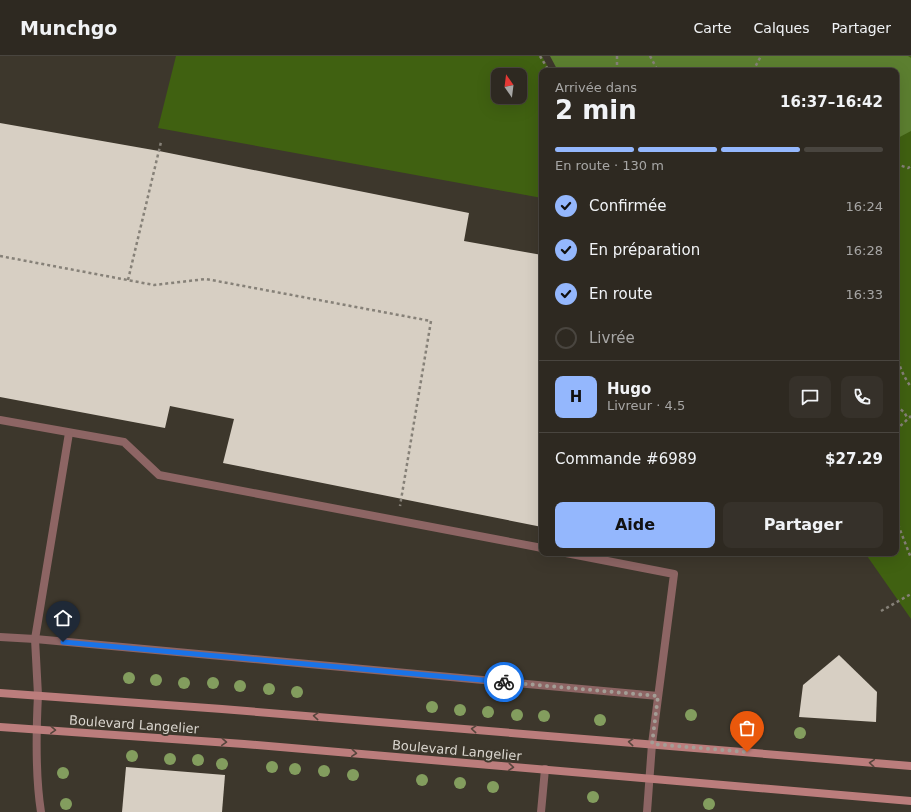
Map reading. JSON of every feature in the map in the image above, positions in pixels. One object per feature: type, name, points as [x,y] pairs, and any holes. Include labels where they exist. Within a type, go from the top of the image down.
[{"type":"main road","name":"Boulevard Langelier","points":[[0,693],[222,708],[911,766]]},
{"type":"main road","name":"Boulevard Langelier","points":[[0,727],[244,744],[911,801]]},
{"type":"street","points":[[0,420],[124,442],[159,475],[539,547]]},
{"type":"street","points":[[41,812],[38,790],[36,729],[38,695],[35,639],[69,433]]},
{"type":"street","points":[[581,556],[674,574],[652,744],[647,812]]},
{"type":"street","points":[[0,637],[658,696]]},
{"type":"street","points":[[541,812],[545,769]]},
{"type":"path","points":[[540,56],[547,68]]},
{"type":"path","points":[[617,56],[617,68]]},
{"type":"path","points":[[650,56],[656,68]]},
{"type":"path","points":[[755,68],[761,56]]},
{"type":"path","points":[[128,280],[161,142]]},
{"type":"path","points":[[899,165],[908,168],[911,166]]},
{"type":"path","points":[[0,256],[154,285],[206,278],[431,321],[402,499],[396,520]]},
{"type":"path","points":[[899,364],[901,371],[911,387]]},
{"type":"path","points":[[899,408],[904,412],[908,419]]},
{"type":"path","points":[[899,427],[911,416]]},
{"type":"path","points":[[899,526],[911,558]]},
{"type":"path","points":[[881,611],[911,594]]},
{"type":"green space","points":[[176,56],[542,56],[548,68],[539,68],[539,197],[158,128]]},
{"type":"green space","points":[[550,56],[908,56],[911,58],[911,131],[899,137],[899,68],[556,68]]},
{"type":"green space","points":[[552,56],[911,56],[911,619],[867,556],[899,556],[899,68],[558,68]]},
{"type":"building","points":[[0,123],[159,151],[469,213],[464,241],[539,254],[539,526],[223,463],[234,419],[170,406],[165,428],[0,397]]},
{"type":"building","points":[[839,655],[877,692],[876,722],[799,717],[803,685]]},
{"type":"building","points":[[126,767],[225,775],[222,812],[122,812]]},
{"type":"way so far","points":[[504,682],[658,696],[652,744],[747,752]]},
{"type":"route","points":[[63,642],[504,682]]}]
